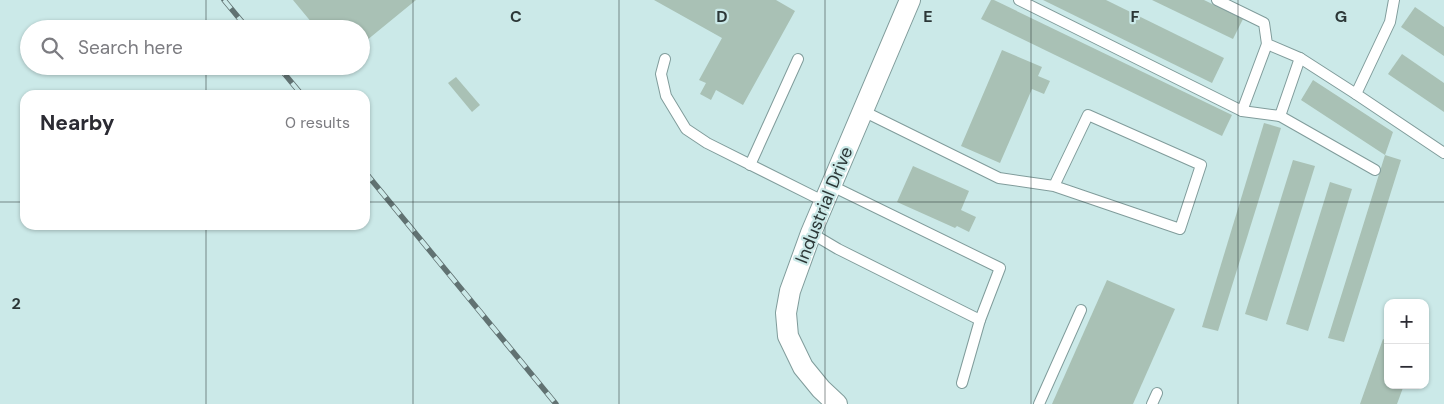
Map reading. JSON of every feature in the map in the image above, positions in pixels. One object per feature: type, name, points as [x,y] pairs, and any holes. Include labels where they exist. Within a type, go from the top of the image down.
[{"type":"street","name":"Industrial Drive","points":[[837,404],[820,389],[803,367],[788,336],[786,312],[790,291],[811,233],[910,0]]},
{"type":"lane","points":[[1019,0],[1242,111],[1280,116],[1375,170]]},
{"type":"lane","points":[[1217,0],[1264,23],[1267,44],[1242,111]]},
{"type":"lane","points":[[1356,94],[1390,22],[1394,0]]},
{"type":"lane","points":[[1267,44],[1300,58],[1444,153]]},
{"type":"lane","points":[[1280,116],[1300,58]]},
{"type":"lane","points":[[665,59],[661,74],[666,96],[686,129],[707,143],[750,165],[828,194],[1000,268],[980,320],[962,383]]},
{"type":"lane","points":[[750,165],[798,59]]},
{"type":"lane","points":[[863,111],[999,178],[1054,186],[1180,229],[1201,166],[1088,115],[1054,186]]},
{"type":"lane","points":[[811,233],[838,249],[980,320]]},
{"type":"lane","points":[[1039,404],[1082,310]]},
{"type":"lane","points":[[1152,404],[1157,393]]},
{"type":"building","points":[[293,0],[416,0],[370,38],[370,20],[310,20]]},
{"type":"building","points":[[654,0],[776,0],[795,11],[743,105],[716,90],[711,100],[700,94],[706,83],[699,80],[722,38]]},
{"type":"building","points":[[991,0],[1232,115],[1222,136],[981,19]]},
{"type":"building","points":[[1043,0],[1106,0],[1224,58],[1212,83]]},
{"type":"building","points":[[1152,0],[1204,0],[1243,19],[1233,39]]},
{"type":"building","points":[[1415,7],[1444,27],[1444,56],[1401,27]]},
{"type":"building","points":[[1002,50],[1042,67],[1038,76],[1050,81],[1044,94],[1032,89],[1000,163],[961,146]]},
{"type":"building","points":[[1402,54],[1444,83],[1444,112],[1388,74]]},
{"type":"building","points":[[456,77],[480,105],[472,112],[448,83]]},
{"type":"building","points":[[1313,80],[1393,132],[1385,155],[1301,100]]},
{"type":"building","points":[[1264,123],[1281,128],[1218,331],[1202,327]]},
{"type":"building","points":[[1385,155],[1401,160],[1344,342],[1328,338]]},
{"type":"building","points":[[1293,160],[1315,166],[1267,321],[1245,314]]},
{"type":"building","points":[[913,166],[969,191],[961,210],[976,217],[969,232],[957,226],[955,228],[897,202]]},
{"type":"building","points":[[1330,182],[1352,189],[1308,331],[1286,324]]},
{"type":"building","points":[[1107,280],[1175,309],[1133,404],[1052,404]]},
{"type":"building","points":[[1383,339],[1384,389],[1403,389],[1397,404],[1360,404]]},
{"type":"railway","points":[[224,0],[241,20]]},
{"type":"railway","points":[[285,75],[298,90]]},
{"type":"railway","points":[[370,178],[556,404]]}]
